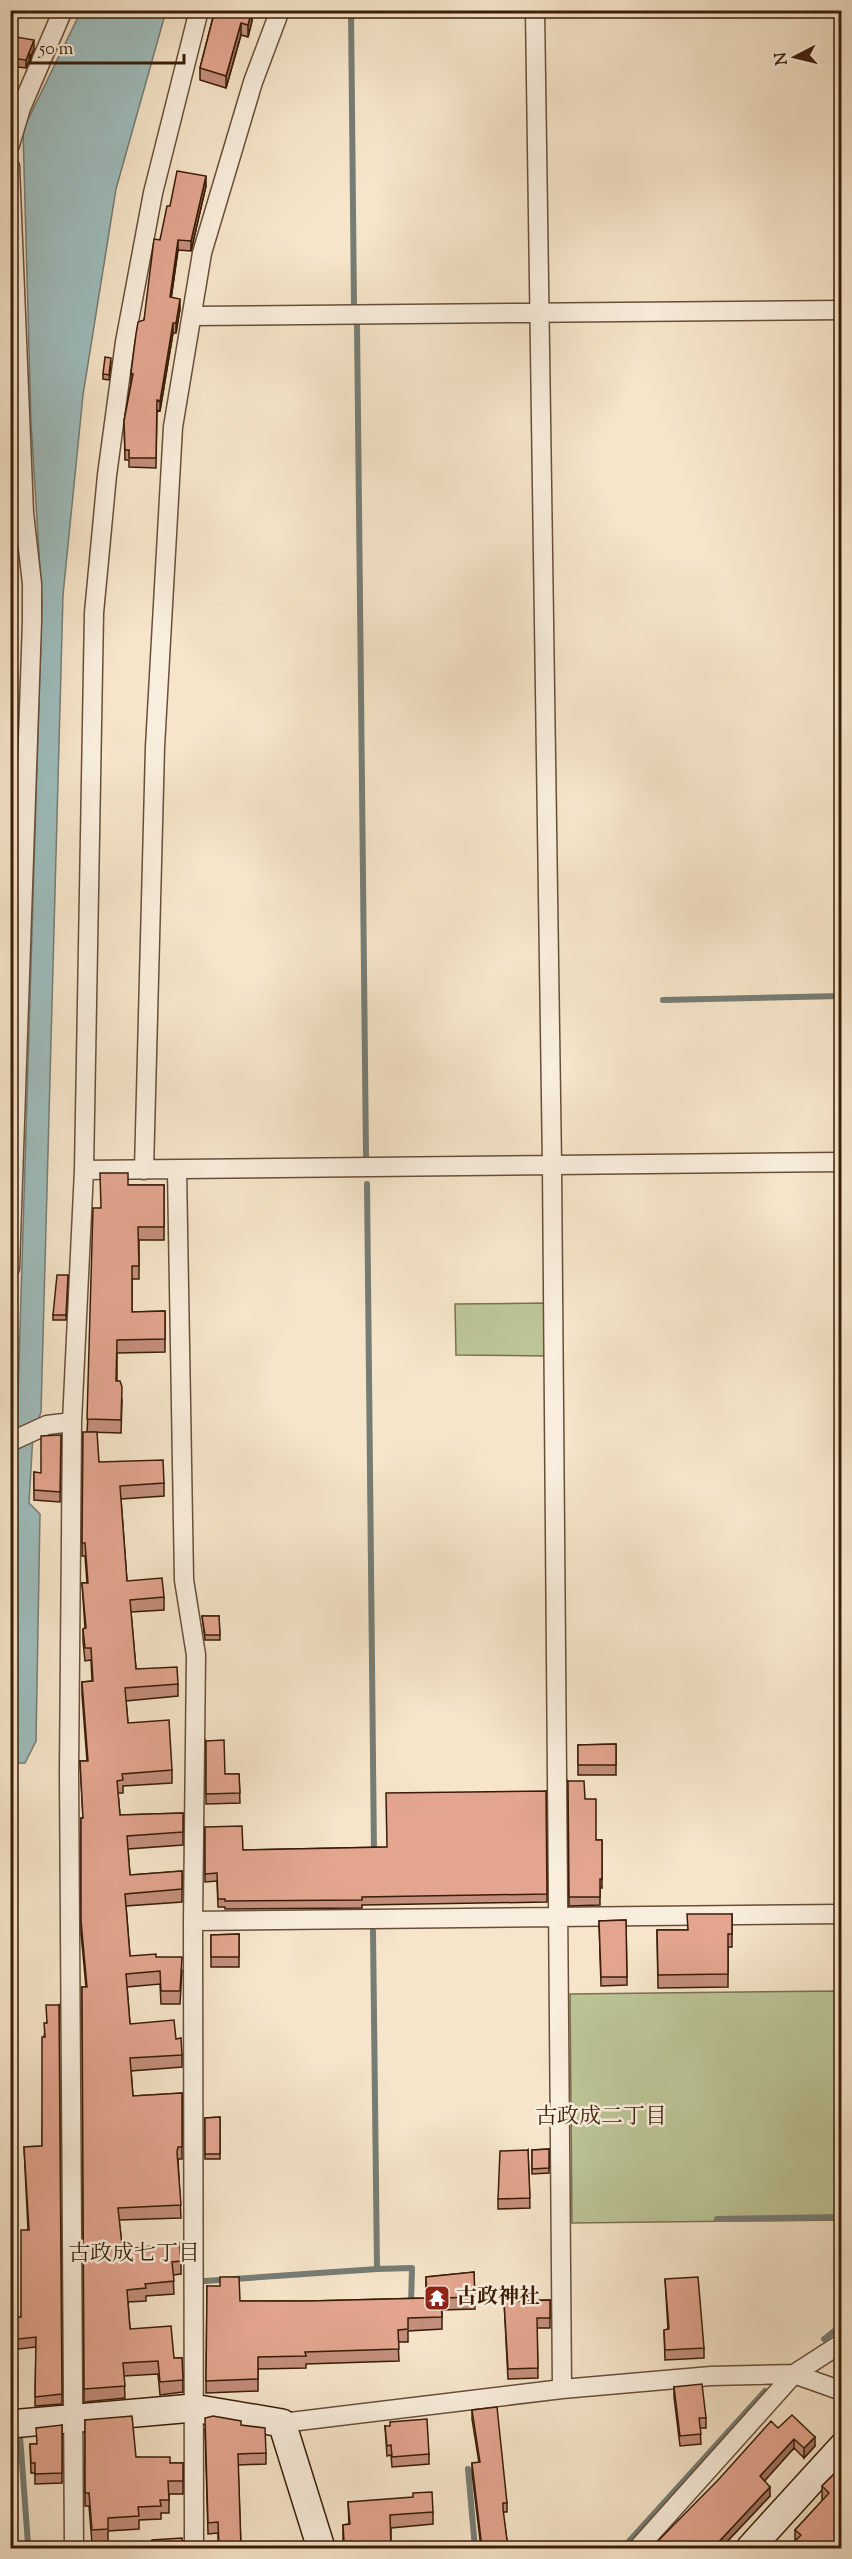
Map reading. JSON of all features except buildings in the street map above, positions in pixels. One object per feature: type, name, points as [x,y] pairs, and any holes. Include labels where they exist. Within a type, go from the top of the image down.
[{"type":"main road","points":[[10,2424],[193,2408],[282,2423],[321,2548]]},
{"type":"main road","points":[[750,2548],[842,2447]]},
{"type":"street","points":[[10,145],[21,108],[63,10]]},
{"type":"street","points":[[74,2548],[69,1771],[72,1422],[84,1170],[94,613],[107,475],[125,342],[153,193],[199,10]]},
{"type":"street","points":[[144,1170],[155,759],[173,427],[202,253],[253,82],[280,10]]},
{"type":"street","points":[[535,10],[552,1166],[556,1918],[562,2389]]},
{"type":"street","points":[[10,167],[17,513],[32,584],[10,1268]]},
{"type":"street","points":[[192,316],[842,310]]},
{"type":"street","points":[[84,1170],[842,1162]]},
{"type":"street","points":[[177,1170],[183,1580],[196,1655],[193,1921],[194,2548]]},
{"type":"street","points":[[12,1441],[47,1425],[72,1422]]},
{"type":"street","points":[[193,1921],[842,1914]]},
{"type":"street","points":[[638,2548],[794,2374],[842,2343]]},
{"type":"street","points":[[282,2423],[562,2389],[711,2376],[794,2374],[842,2391]]},
{"type":"green space","points":[[546,1303],[546,1356],[456,1355],[455,1304]]},
{"type":"green space","points":[[841,1991],[841,2220],[572,2223],[570,1994]]},
{"type":"water","points":[[81,11],[166,11],[116,189],[83,395],[63,595],[41,1412],[33,1434],[29,1503],[40,1514],[36,1741],[25,1763],[16,1763],[11,1749],[11,1627],[42,602],[31,422],[23,130]]},
{"type":"waterway","points":[[351,10],[354,307]]},
{"type":"waterway","points":[[357,324],[366,1156]]},
{"type":"waterway","points":[[663,1000],[842,996]]},
{"type":"waterway","points":[[367,1184],[374,1855]]},
{"type":"waterway","points":[[373,1931],[377,2269],[412,2268],[411,2304]]},
{"type":"waterway","points":[[717,2219],[842,2217]]},
{"type":"waterway","points":[[205,2281],[377,2269]]},
{"type":"waterway","points":[[824,2339],[842,2325]]},
{"type":"waterway","points":[[623,2548],[765,2391]]},
{"type":"waterway","points":[[20,2436],[28,2544]]},
{"type":"waterway","points":[[468,2469],[475,2548]]},
{"type":"place","name":"古政神社","points":[[437,2298]]},
{"type":"district","name":"古政成二丁目","points":[[601,2118]]},
{"type":"district","name":"古政成七丁目","points":[[134,2255]]}]
